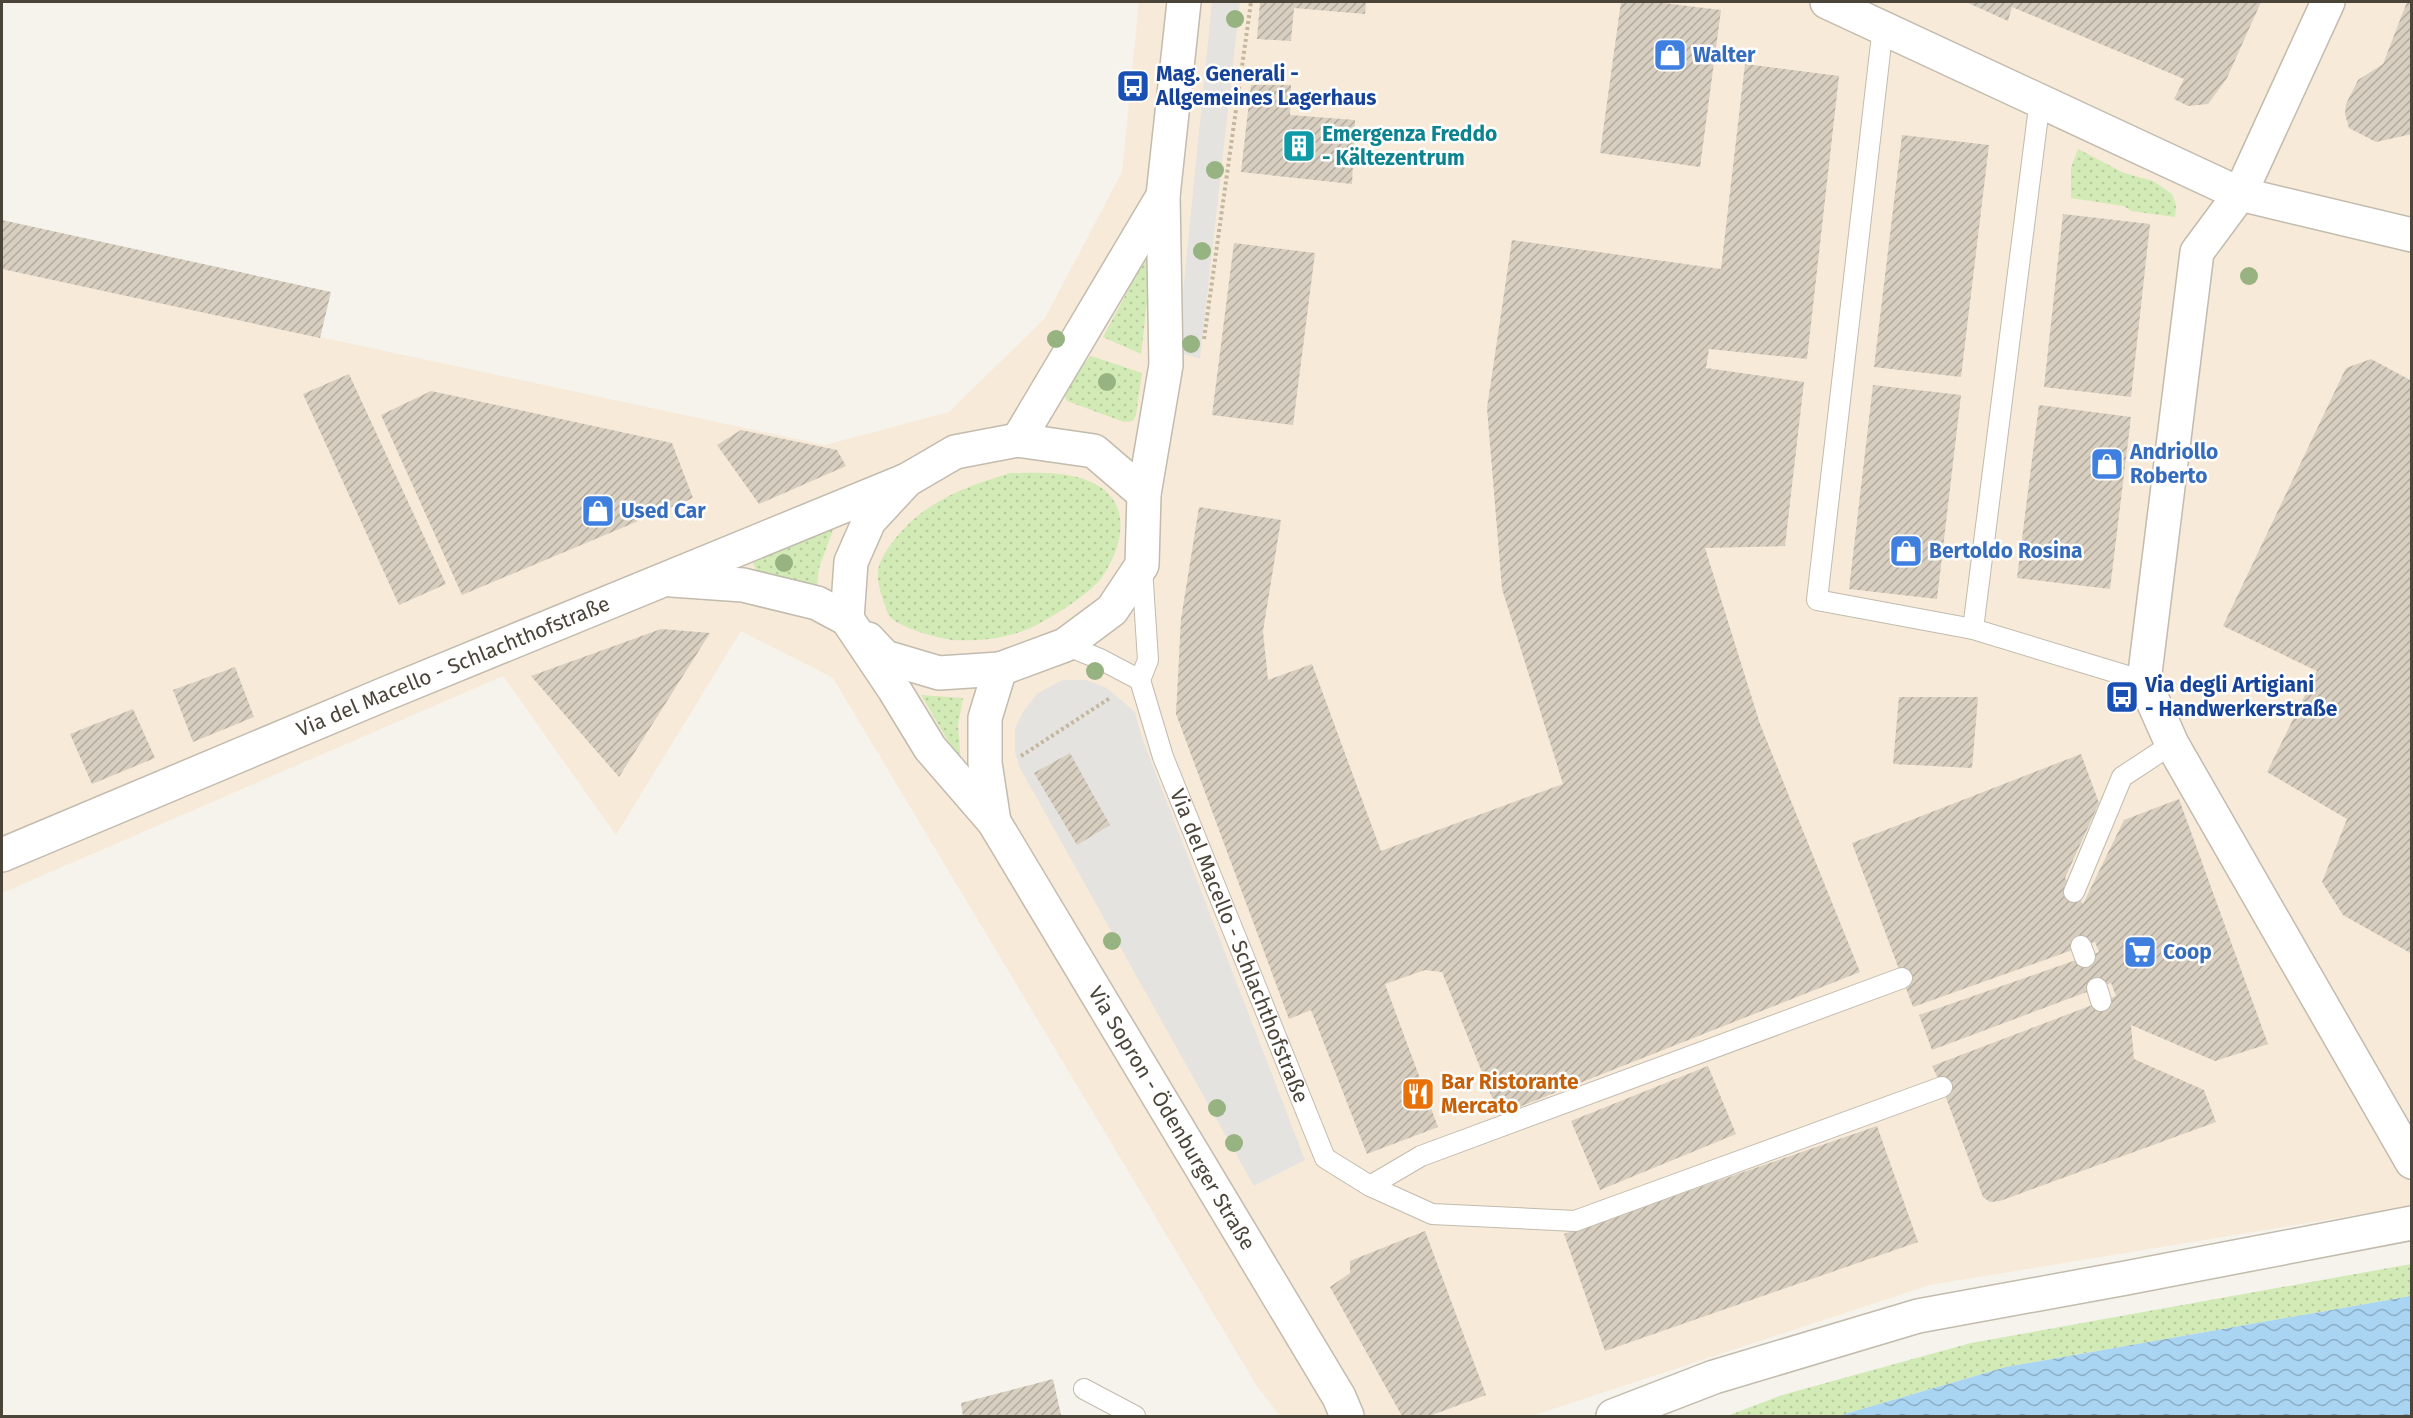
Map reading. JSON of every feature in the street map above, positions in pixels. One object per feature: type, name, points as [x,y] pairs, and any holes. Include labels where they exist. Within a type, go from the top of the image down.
[{"type":"street","points":[[664,580],[743,585],[817,603],[847,619],[885,657],[939,673],[1000,669],[1065,645],[1112,610],[1142,565],[1144,494],[1166,365],[1163,196],[1184,2]]},
{"type":"street","points":[[1827,2],[1883,26],[2240,194],[2412,235]]},
{"type":"street","points":[[2328,2],[2240,194],[2197,252],[2144,681],[2172,744],[2412,1162]]},
{"type":"street","points":[[1018,440],[1163,196]]},
{"type":"street","name":"Via del Macello - Schlachthofstraße","points":[[2,855],[907,480],[955,452],[1018,440],[1094,451],[1144,494]]},
{"type":"street","name":"Via del Macello - Schlachthofstraße","points":[[847,619],[851,562],[869,521],[907,480]]},
{"type":"street","points":[[847,619],[930,748],[994,822]]},
{"type":"street","points":[[994,822],[985,763],[985,718],[1000,669]]},
{"type":"street","name":"Via Sopron - Ödenburger Straße","points":[[994,822],[1339,1397],[1347,1416]]},
{"type":"street","points":[[1613,1416],[1714,1377],[1918,1316],[2412,1223]]},
{"type":"lane","points":[[1883,26],[1817,600],[1973,629],[2144,681]]},
{"type":"lane","points":[[1973,629],[2040,99]]},
{"type":"lane","points":[[1065,645],[1100,659],[1140,680],[1148,660],[1142,565]]},
{"type":"lane","name":"Via del Macello - Schlachthofstraße","points":[[1140,680],[1167,767],[1326,1158],[1370,1186],[1432,1214],[1575,1221],[1942,1087]]},
{"type":"lane","points":[[2074,892],[2122,777],[2172,744]]},
{"type":"lane","points":[[1370,1186],[1421,1156],[1902,978]]},
{"type":"lane","points":[[1084,1389],[1136,1416]]},
{"type":"path","points":[[1013,761],[1119,692]]},
{"type":"shaded area","points":[[1139,2],[2411,2],[2411,1206],[1930,1285],[1532,1416],[1280,1416],[1258,1388],[833,678],[741,631],[616,835],[503,676],[2,893],[2,269],[825,445],[949,412],[1045,318],[1122,172]]},
{"type":"shaded area","points":[[1212,2],[1240,2],[1200,359],[1177,352]]},
{"type":"shaded area","points":[[1062,680],[1086,680],[1107,688],[1135,712],[1141,735],[1305,1160],[1254,1186],[1020,768],[1015,752],[1015,728],[1023,712],[1037,694]]},
{"type":"green space","points":[[2078,149],[2124,173],[2153,181],[2172,194],[2176,205],[2175,217],[2131,211],[2124,206],[2071,198],[2071,168]]},
{"type":"green space","points":[[1152,233],[1152,259],[1141,354],[1103,337],[1131,285]]},
{"type":"green space","points":[[1091,356],[1142,373],[1136,415],[1133,421],[1124,422],[1067,401],[1065,388],[1068,382]]},
{"type":"green space","points":[[1010,473],[1051,473],[1081,478],[1104,490],[1114,500],[1121,525],[1119,538],[1110,565],[1102,577],[1078,599],[1046,620],[1028,629],[1000,637],[981,640],[952,640],[918,631],[889,616],[878,573],[880,563],[894,540],[913,520],[947,497]]},
{"type":"green space","points":[[838,516],[819,568],[816,594],[759,577],[749,554]]},
{"type":"green space","points":[[921,695],[963,698],[958,725],[961,763]]},
{"type":"green space","points":[[2411,1264],[2411,1296],[2006,1367],[1838,1416],[1727,1416],[1782,1395],[1971,1343]]},
{"type":"water","points":[[2411,1296],[2411,1416],[1838,1416],[2006,1367]]},
{"type":"building","points":[[1260,2],[1366,2],[1365,14],[1294,8],[1291,41],[1257,39]]},
{"type":"building","points":[[1621,2],[1655,2],[1721,10],[1700,167],[1600,153]]},
{"type":"building","points":[[1966,2],[2261,2],[2227,78],[2208,104],[2188,106],[2174,99],[2184,79],[2012,7],[2008,21]]},
{"type":"building","points":[[2407,2],[2412,2],[2412,134],[2376,142],[2349,128],[2345,114],[2346,104],[2358,80],[2383,64]]},
{"type":"building","points":[[1745,64],[1839,76],[1807,359],[1709,349],[1706,368],[1804,382],[1785,546],[1705,548],[1760,724],[1860,972],[1499,1115],[1442,972],[1425,970],[1385,984],[1438,1127],[1367,1154],[1311,1010],[1289,1019],[1176,714],[1181,619],[1199,507],[1281,520],[1263,631],[1268,680],[1312,664],[1381,851],[1563,784],[1502,589],[1487,408],[1512,240],[1721,269]]},
{"type":"building","name":"Emergenza Freddo - Kältezentrum","points":[[1251,85],[1291,85],[1290,115],[1355,120],[1352,184],[1241,172]]},
{"type":"building","points":[[1902,135],[1989,145],[1961,377],[1874,367]]},
{"type":"building","points":[[2063,214],[2150,224],[2131,397],[2044,387]]},
{"type":"building","points":[[2,220],[331,292],[320,338],[2,269]]},
{"type":"building","points":[[1234,243],[1315,253],[1293,425],[1212,415]]},
{"type":"building","points":[[2371,359],[2412,381],[2412,954],[2343,915],[2322,882],[2347,819],[2267,772],[2317,671],[2223,626],[2346,368]]},
{"type":"building","points":[[349,374],[446,584],[399,605],[303,394]]},
{"type":"building","points":[[1873,385],[1961,395],[1937,599],[1849,589]]},
{"type":"building","points":[[431,391],[672,443],[693,498],[462,595],[381,415]]},
{"type":"building","points":[[2039,405],[2131,417],[2110,589],[2017,578]]},
{"type":"building","points":[[741,430],[837,450],[846,466],[759,504],[717,445]]},
{"type":"building","points":[[661,629],[710,633],[619,777],[531,676]]},
{"type":"building","points":[[235,667],[254,717],[193,742],[173,690]]},
{"type":"building","points":[[1899,697],[1978,697],[1972,768],[1893,764]]},
{"type":"building","points":[[133,709],[155,758],[92,784],[70,734]]},
{"type":"building","points":[[1070,753],[1110,825],[1077,845],[1034,773]]},
{"type":"building","points":[[2081,754],[2099,803],[2065,878],[2083,904],[2124,820],[2179,799],[2268,1044],[2215,1061],[2131,1025],[2134,1059],[2204,1090],[2216,1122],[2000,1201],[1990,1202],[1983,1197],[1932,1066],[2116,996],[2111,983],[1932,1050],[1919,1015],[2099,952],[2095,942],[1913,1007],[1852,843]]},
{"type":"building","points":[[1708,1066],[1736,1134],[1600,1190],[1571,1121]]},
{"type":"building","points":[[1877,1126],[1918,1242],[1605,1351],[1564,1234]]},
{"type":"building","points":[[1425,1231],[1486,1395],[1429,1416],[1402,1416],[1330,1287],[1350,1273],[1350,1261]]},
{"type":"building","points":[[1053,1379],[1061,1415],[963,1416],[961,1403]]},
{"type":"place","name":"Walter","points":[[1670,55]]},
{"type":"place","name":"Mag. Generali - Allgemeines Lagerhaus","points":[[1133,86]]},
{"type":"place","name":"Emergenza Freddo - Kältezentrum","points":[[1299,146]]},
{"type":"place","name":"Andriollo Roberto","points":[[2107,464]]},
{"type":"place","name":"Used Car","points":[[598,511]]},
{"type":"place","name":"Bertoldo Rosina","points":[[1906,551]]},
{"type":"place","name":"Via degli Artigiani - Handwerkerstraße","points":[[2122,697]]},
{"type":"place","name":"Coop","points":[[2140,952]]},
{"type":"place","name":"Bar Ristorante Mercato","points":[[1418,1094]]}]
